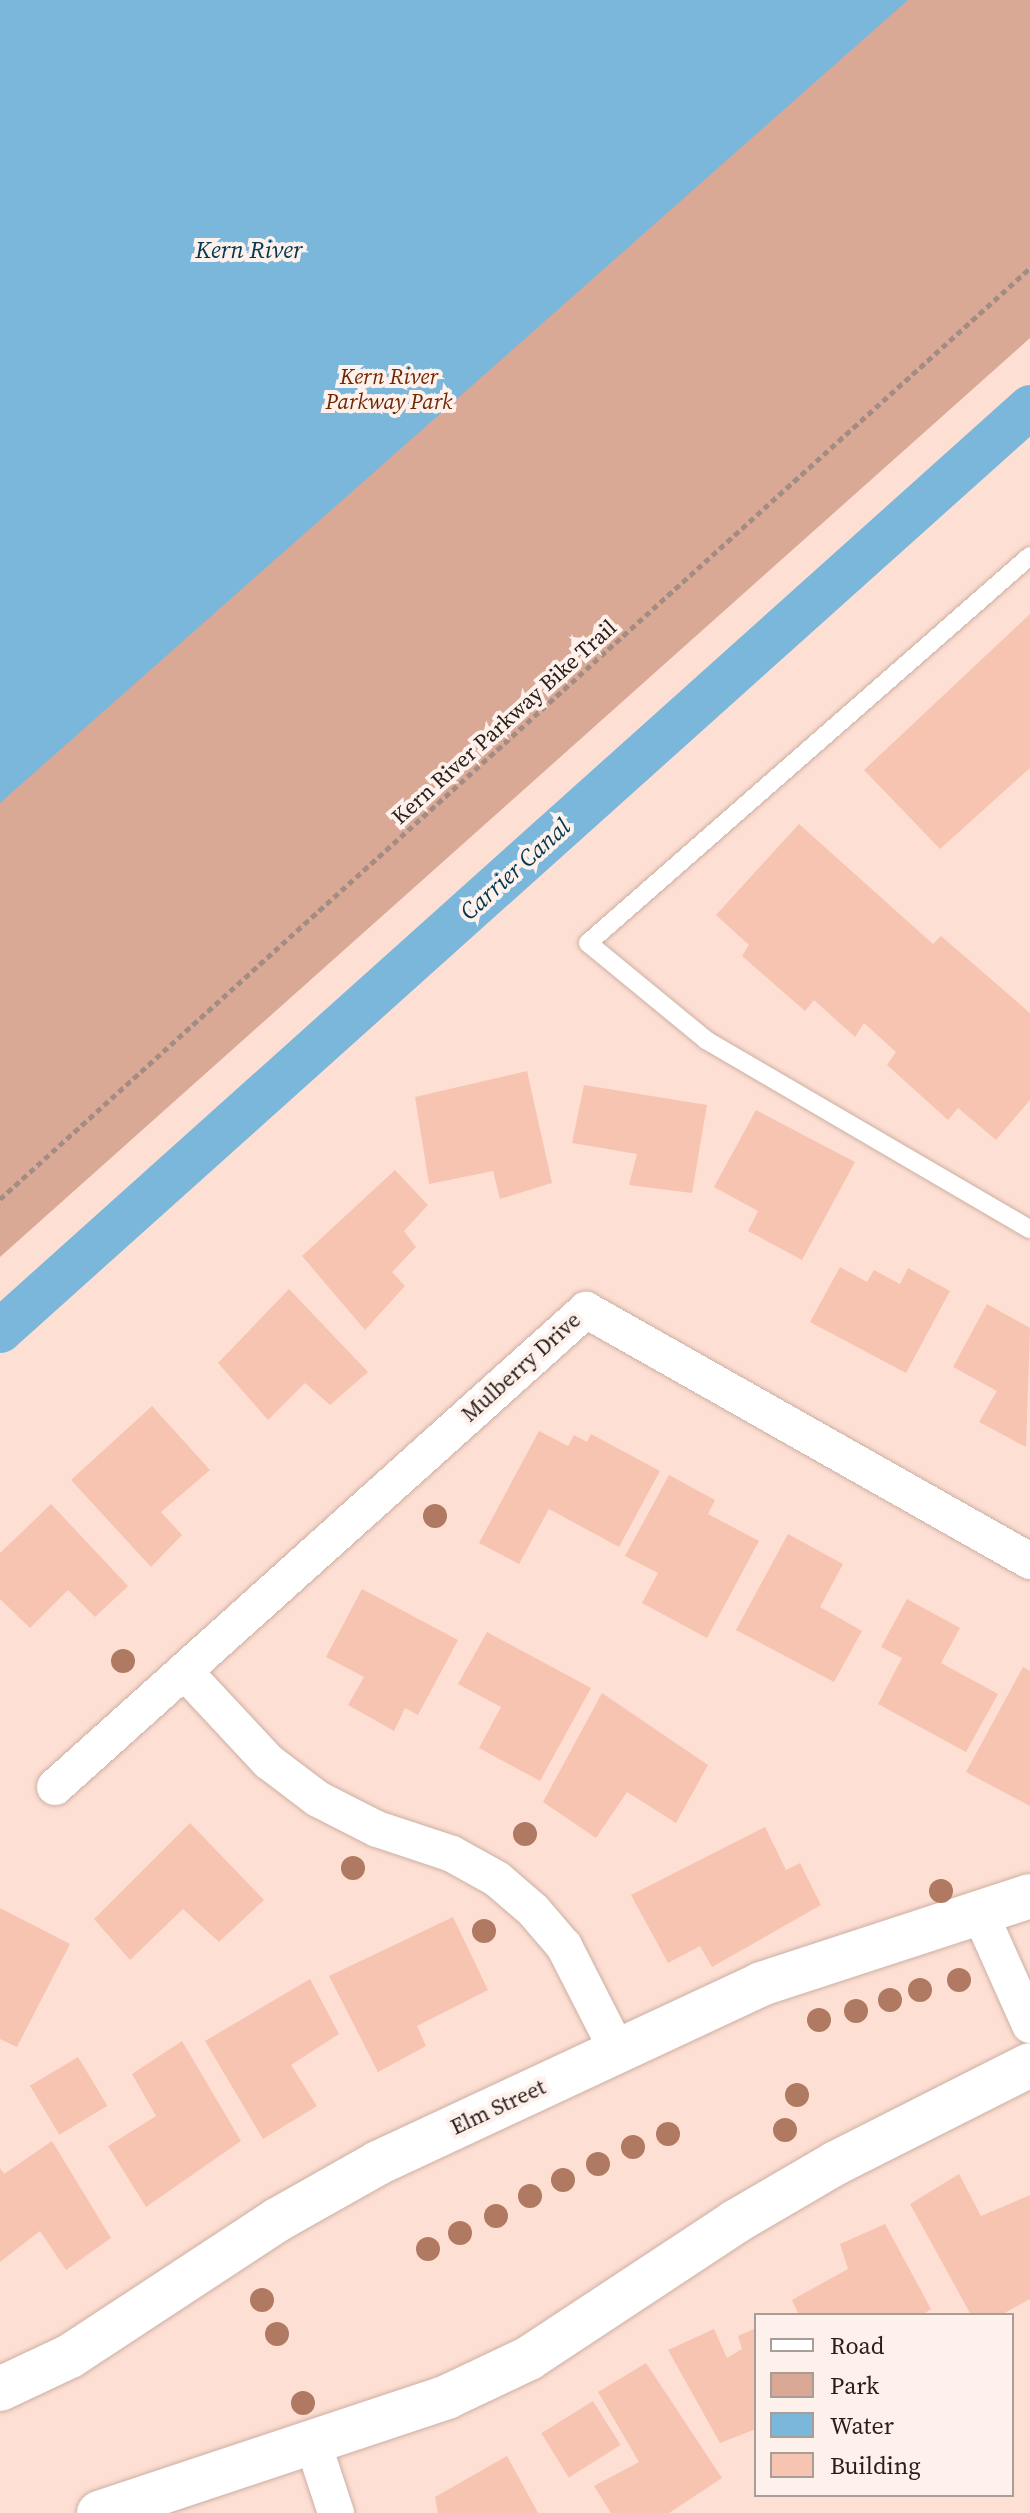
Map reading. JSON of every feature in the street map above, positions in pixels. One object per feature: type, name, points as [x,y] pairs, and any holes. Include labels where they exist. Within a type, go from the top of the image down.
[{"type":"street","name":"Mulberry Drive","points":[[55,1787],[586,1310],[1030,1561]]},
{"type":"street","points":[[184,1671],[269,1762],[318,1799],[377,1829],[452,1854],[497,1879],[533,1910],[564,1946],[617,2050]]},
{"type":"street","name":"Elm Street","points":[[0,2389],[70,2356],[277,2220],[378,2163],[761,1984],[1030,1896]]},
{"type":"street","points":[[979,1911],[1030,2025]]},
{"type":"street","points":[[99,2513],[447,2397],[529,2358],[836,2163],[1030,2065]]},
{"type":"street","points":[[313,2443],[336,2513]]},
{"type":"lane","points":[[1030,556],[588,943],[706,1040],[1030,1229]]},
{"type":"path","name":"Kern River Parkway Bike Trail","points":[[0,1199],[1030,268]]},
{"type":"green space","name":"Kern River Parkway Park","points":[[0,0],[1030,0],[1030,338],[0,1257]]},
{"type":"water","name":"Kern River","points":[[0,0],[908,0],[0,803]]},
{"type":"building","points":[[1030,614],[1030,768],[940,849],[864,770]]},
{"type":"building","points":[[799,824],[933,944],[941,936],[1030,1013],[1030,1100],[996,1140],[958,1108],[948,1120],[887,1065],[896,1052],[864,1023],[855,1037],[814,1000],[805,1011],[742,956],[749,945],[716,915]]},
{"type":"building","points":[[527,1071],[552,1183],[500,1199],[493,1171],[429,1184],[415,1097]]},
{"type":"building","points":[[584,1085],[707,1105],[692,1193],[629,1185],[637,1154],[572,1143]]},
{"type":"building","points":[[756,1110],[855,1162],[802,1260],[748,1231],[758,1211],[714,1187]]},
{"type":"building","points":[[395,1170],[428,1205],[404,1231],[416,1247],[392,1272],[405,1286],[365,1330],[302,1256]]},
{"type":"building","points":[[840,1267],[867,1282],[874,1270],[900,1284],[908,1268],[950,1291],[906,1373],[810,1322]]},
{"type":"building","points":[[289,1289],[368,1372],[330,1405],[305,1383],[268,1420],[218,1363]]},
{"type":"building","points":[[987,1304],[1030,1328],[1026,1447],[979,1422],[997,1391],[953,1367]]},
{"type":"building","points":[[152,1406],[210,1470],[161,1512],[182,1535],[151,1567],[71,1480]]},
{"type":"building","points":[[539,1431],[568,1446],[574,1435],[587,1442],[591,1434],[660,1471],[619,1547],[549,1509],[519,1564],[479,1543]]},
{"type":"building","points":[[669,1475],[715,1500],[708,1514],[759,1541],[707,1638],[642,1603],[658,1573],[625,1556]]},
{"type":"building","points":[[51,1504],[128,1586],[95,1617],[68,1590],[30,1628],[0,1599],[0,1553]]},
{"type":"building","points":[[788,1534],[843,1564],[820,1607],[862,1631],[834,1682],[736,1630]]},
{"type":"building","points":[[362,1589],[458,1640],[418,1715],[405,1708],[394,1731],[348,1705],[364,1677],[326,1657]]},
{"type":"building","points":[[907,1599],[960,1628],[941,1663],[998,1694],[966,1752],[878,1704],[902,1658],[881,1647]]},
{"type":"building","points":[[487,1632],[591,1688],[540,1781],[479,1748],[501,1707],[458,1684]]},
{"type":"building","points":[[1023,1667],[1030,1671],[1030,1806],[966,1772]]},
{"type":"building","points":[[602,1693],[708,1765],[676,1823],[627,1792],[596,1838],[543,1802]]},
{"type":"building","points":[[190,1823],[264,1900],[219,1942],[183,1909],[130,1960],[94,1919]]},
{"type":"building","points":[[765,1827],[786,1870],[800,1863],[821,1905],[712,1967],[700,1946],[668,1963],[631,1895]]},
{"type":"building","points":[[0,1908],[70,1944],[17,2047],[0,2039]]},
{"type":"building","points":[[453,1917],[488,1990],[417,2026],[426,2046],[378,2072],[329,1976]]},
{"type":"building","points":[[310,1979],[339,2034],[291,2065],[317,2106],[263,2139],[205,2041]]},
{"type":"building","points":[[182,2041],[241,2141],[146,2207],[108,2146],[156,2116],[132,2074]]},
{"type":"building","points":[[78,2057],[107,2106],[59,2135],[30,2086]]},
{"type":"building","points":[[52,2141],[111,2238],[66,2270],[40,2231],[0,2262],[0,2168],[4,2174]]},
{"type":"building","points":[[959,2174],[981,2216],[1030,2195],[1030,2299],[1005,2313],[970,2313],[910,2204]]},
{"type":"building","points":[[885,2224],[931,2309],[925,2313],[798,2313],[792,2300],[848,2269],[840,2244]]},
{"type":"building","points":[[714,2329],[727,2358],[742,2349],[738,2336],[754,2329],[754,2430],[720,2443],[668,2350]]},
{"type":"building","points":[[646,2363],[722,2478],[669,2513],[611,2513],[594,2486],[639,2462],[598,2392]]},
{"type":"building","points":[[593,2401],[621,2445],[569,2477],[541,2433]]},
{"type":"building","points":[[507,2456],[538,2513],[438,2513],[435,2497]]},
{"type":"waterway","name":"Carrier Canal","points":[[0,1331],[1030,407]]}]
